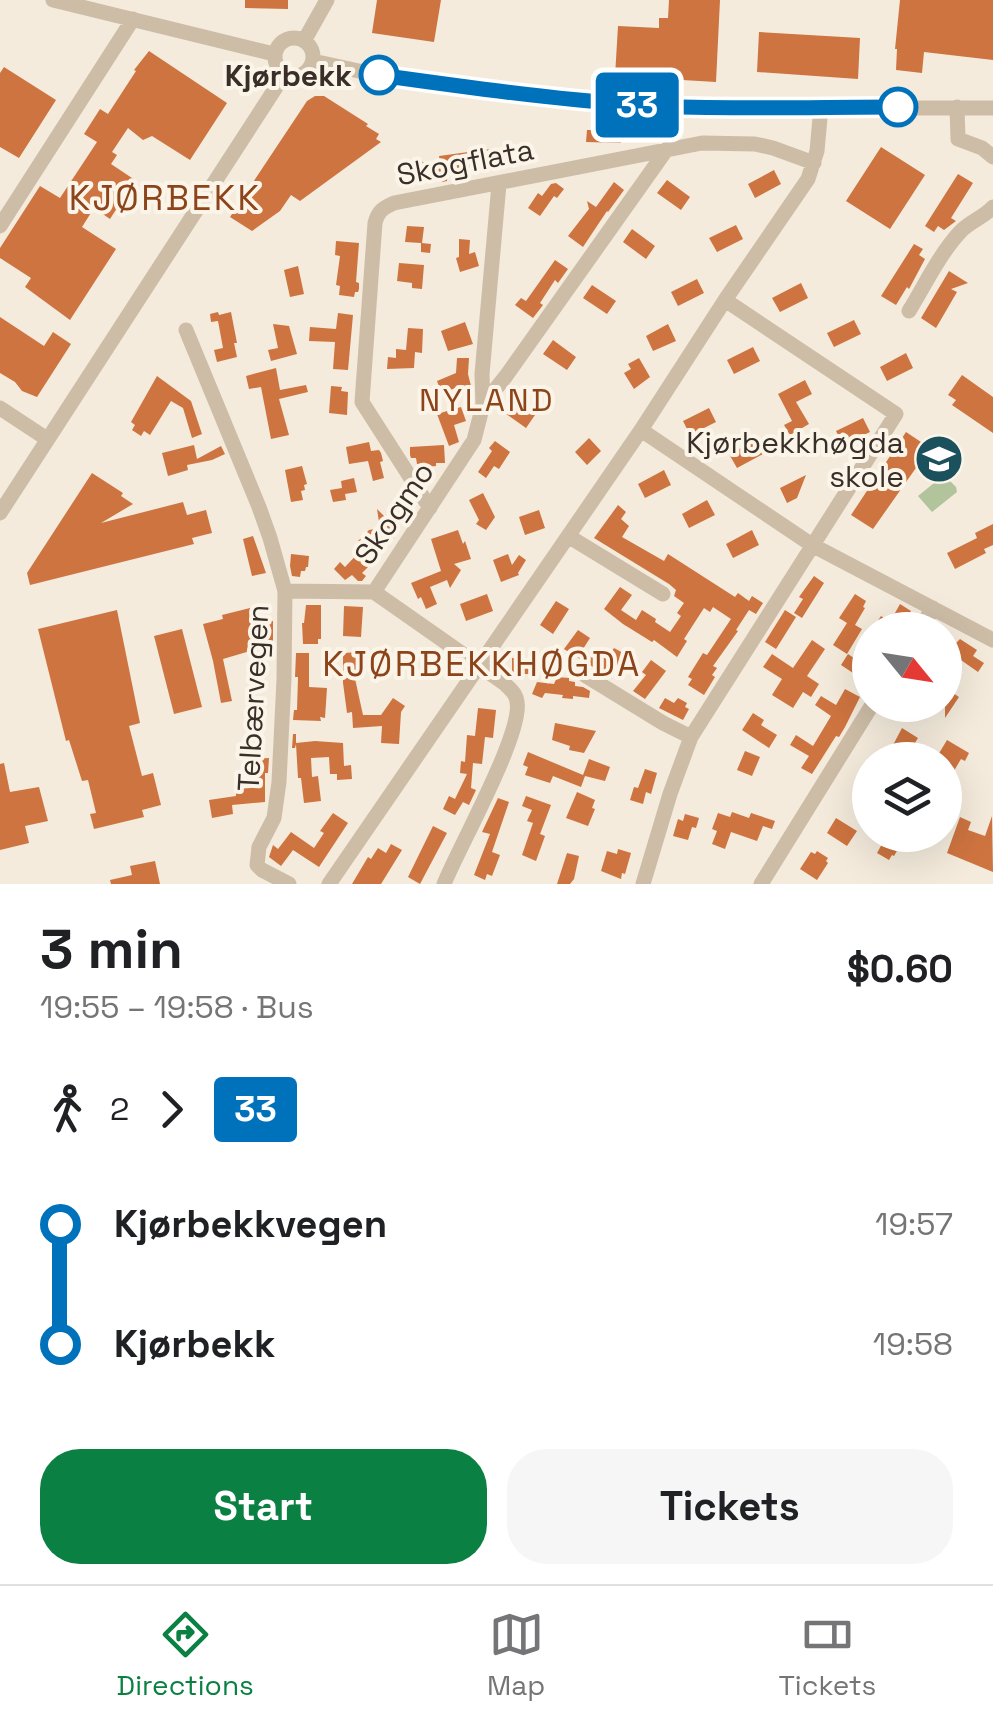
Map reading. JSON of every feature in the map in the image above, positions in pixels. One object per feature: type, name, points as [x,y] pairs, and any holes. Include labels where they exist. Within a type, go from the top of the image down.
[{"type":"street","points":[[54,0],[274,54]]},
{"type":"street","points":[[304,40],[327,0]]},
{"type":"street","points":[[0,226],[134,19]]},
{"type":"street","points":[[286,39],[304,40],[310,46],[310,68],[298,76],[284,74],[276,66],[276,48],[286,39]]},
{"type":"street","points":[[313,61],[368,73],[592,102],[732,108],[993,108]]},
{"type":"street","points":[[0,513],[284,74]]},
{"type":"street","points":[[329,884],[642,430],[808,179],[814,163],[821,107]]},
{"type":"street","points":[[957,107],[958,139],[993,157]]},
{"type":"street","name":"Skogflata","points":[[430,508],[362,402],[375,224],[383,208],[702,143],[755,144],[814,163]]},
{"type":"street","name":"Skogmo","points":[[444,884],[504,753],[518,704],[514,692],[374,592],[474,440],[483,404],[667,149]]},
{"type":"street","points":[[483,404],[482,374],[499,184]]},
{"type":"street","points":[[909,311],[953,240],[993,207]]},
{"type":"street","points":[[643,884],[691,737],[896,414],[725,300]]},
{"type":"street","name":"Telbærvegen","points":[[186,330],[259,507],[285,591],[279,782],[274,818],[259,847],[257,864],[289,884]]},
{"type":"street","points":[[0,408],[47,439]]},
{"type":"street","points":[[642,430],[812,544],[993,640]]},
{"type":"street","points":[[568,536],[663,594]]},
{"type":"street","points":[[285,591],[374,592]]},
{"type":"street","points":[[930,612],[933,608]]},
{"type":"street","points":[[570,666],[691,737]]},
{"type":"street","points":[[761,884],[861,722]]},
{"type":"green space","points":[[944,475],[957,492],[932,512],[918,496]]},
{"type":"building","points":[[245,0],[288,0],[288,9],[245,8]]},
{"type":"building","points":[[377,0],[441,0],[434,42],[372,33]]},
{"type":"building","points":[[669,0],[720,0],[716,82],[615,76],[618,26],[659,28],[659,18],[668,18]]},
{"type":"building","points":[[900,0],[993,0],[993,60],[924,52],[922,73],[896,70]]},
{"type":"building","points":[[759,32],[860,38],[858,79],[757,72]]},
{"type":"building","points":[[149,51],[227,103],[190,160],[152,136],[143,140],[128,128],[112,152],[117,155],[111,164],[135,180],[110,219],[94,208],[82,227],[116,249],[70,320],[25,287],[31,278],[0,258],[0,248],[40,186],[60,198],[97,142],[84,134],[100,109],[108,114]]},
{"type":"building","points":[[4,67],[56,100],[19,158],[0,147],[0,73]]},
{"type":"building","points":[[324,96],[368,124],[379,134],[376,139],[381,142],[300,201],[291,195],[280,211],[252,231],[230,217],[307,101]]},
{"type":"building","points":[[648,126],[649,139],[586,142],[587,130]]},
{"type":"building","points":[[881,147],[925,175],[890,229],[846,201]]},
{"type":"building","points":[[498,148],[499,152],[512,150],[514,163],[469,169],[470,176],[458,177],[452,176],[448,163],[447,181],[442,182],[441,177],[414,179],[412,162],[440,162],[439,156]]},
{"type":"building","points":[[774,170],[781,184],[755,198],[748,184]]},
{"type":"building","points":[[958,174],[973,183],[951,218],[956,221],[944,230],[938,226],[934,232],[925,226]]},
{"type":"building","points":[[667,180],[690,197],[681,210],[657,193]]},
{"type":"building","points":[[614,182],[624,190],[583,247],[568,236],[589,209],[587,201],[596,207]]},
{"type":"building","points":[[556,183],[564,189],[540,216],[528,208],[538,193],[542,196]]},
{"type":"building","points":[[736,225],[743,239],[717,252],[709,238]]},
{"type":"building","points":[[407,226],[424,227],[422,243],[431,244],[430,253],[421,252],[421,243],[405,242]]},
{"type":"building","points":[[632,229],[655,246],[646,259],[623,242]]},
{"type":"building","points":[[459,239],[470,240],[469,254],[475,252],[479,266],[460,272],[456,258]]},
{"type":"building","points":[[336,241],[359,243],[359,289],[354,297],[339,295],[340,286],[336,285],[340,256],[335,255]]},
{"type":"building","points":[[914,244],[923,249],[919,255],[925,259],[896,305],[881,296]]},
{"type":"building","points":[[555,260],[568,269],[558,283],[555,280],[533,318],[515,305],[521,298],[526,301]]},
{"type":"building","points":[[399,263],[424,265],[422,289],[397,281]]},
{"type":"building","points":[[298,266],[304,294],[290,297],[284,270]]},
{"type":"building","points":[[949,271],[968,283],[951,289],[957,292],[936,328],[921,318]]},
{"type":"building","points":[[697,279],[704,293],[678,306],[671,292]]},
{"type":"building","points":[[801,283],[808,298],[780,312],[772,298]]},
{"type":"building","points":[[592,285],[616,301],[607,314],[583,298]]},
{"type":"building","points":[[231,312],[237,357],[217,362],[214,350],[223,348],[218,321],[211,322],[210,314]]},
{"type":"building","points":[[338,313],[353,315],[348,370],[333,369],[335,342],[309,341],[310,327],[336,329]]},
{"type":"building","points":[[0,317],[44,346],[53,332],[71,344],[37,397],[22,391],[0,373]]},
{"type":"building","points":[[854,320],[861,334],[834,347],[827,333]]},
{"type":"building","points":[[465,322],[473,344],[448,351],[441,331]]},
{"type":"building","points":[[273,324],[289,326],[297,354],[271,361],[268,350],[278,348]]},
{"type":"building","points":[[668,324],[676,341],[653,351],[646,336]]},
{"type":"building","points":[[408,328],[423,329],[422,353],[415,352],[414,368],[387,369],[388,357],[396,358],[396,349],[406,350]]},
{"type":"building","points":[[553,340],[576,357],[567,370],[543,354]]},
{"type":"building","points":[[753,347],[760,361],[734,374],[727,360]]},
{"type":"building","points":[[906,353],[913,368],[887,381],[880,367]]},
{"type":"building","points":[[457,358],[469,358],[471,386],[456,391],[448,391],[447,386],[440,389],[437,381],[456,373]]},
{"type":"building","points":[[639,358],[650,377],[634,389],[624,373],[631,369],[628,364]]},
{"type":"building","points":[[276,368],[280,390],[306,385],[308,392],[279,399],[289,435],[271,439],[261,387],[249,389],[246,376]]},
{"type":"building","points":[[962,375],[993,397],[993,433],[952,405],[956,400],[948,395]]},
{"type":"building","points":[[157,376],[191,401],[202,434],[192,438],[183,408],[171,401],[150,435],[144,431],[141,436],[132,430],[135,425],[131,422]]},
{"type":"building","points":[[805,380],[812,394],[796,402],[809,424],[790,435],[784,425],[792,421],[778,394]]},
{"type":"building","points":[[331,386],[348,392],[347,415],[329,413]]},
{"type":"building","points":[[511,398],[535,415],[526,428],[502,411]]},
{"type":"building","points":[[461,407],[466,421],[454,425],[459,442],[449,446],[437,414]]},
{"type":"building","points":[[709,408],[716,422],[690,435],[683,421]]},
{"type":"building","points":[[863,418],[870,432],[843,445],[836,431]]},
{"type":"building","points":[[906,432],[930,448],[873,529],[851,515]]},
{"type":"building","points":[[589,438],[601,451],[587,465],[575,452]]},
{"type":"building","points":[[756,440],[763,454],[737,468],[729,454]]},
{"type":"building","points":[[495,441],[510,452],[499,469],[494,466],[486,478],[478,472]]},
{"type":"building","points":[[369,442],[371,451],[379,450],[383,461],[380,462],[384,478],[373,481],[368,461],[349,464],[346,447]]},
{"type":"building","points":[[194,445],[197,459],[221,446],[225,454],[187,465],[188,470],[168,476],[162,453]]},
{"type":"building","points":[[444,445],[445,463],[426,467],[411,458],[410,447]]},
{"type":"building","points":[[302,466],[307,484],[301,491],[303,500],[291,502],[285,470]]},
{"type":"building","points":[[664,470],[671,485],[645,498],[638,484]]},
{"type":"building","points":[[92,473],[133,504],[101,523],[183,502],[187,515],[206,510],[212,533],[192,538],[194,544],[30,585],[27,573]]},
{"type":"building","points":[[806,475],[797,498],[787,503],[780,488]]},
{"type":"building","points":[[354,478],[357,492],[345,494],[346,500],[333,502],[330,490],[342,488],[341,481]]},
{"type":"building","points":[[483,493],[495,517],[486,530],[476,524],[479,520],[469,500]]},
{"type":"building","points":[[707,500],[715,515],[689,528],[682,514]]},
{"type":"building","points":[[618,505],[626,512],[621,519],[629,526],[622,537],[664,561],[668,554],[735,597],[738,593],[749,601],[752,596],[763,603],[756,614],[749,610],[736,630],[713,666],[717,668],[712,675],[715,677],[704,695],[688,685],[692,679],[688,677],[731,619],[713,607],[710,612],[704,608],[677,657],[604,609],[620,587],[632,595],[621,610],[636,620],[642,610],[670,632],[684,603],[674,596],[676,590],[669,584],[594,538]]},
{"type":"building","points":[[377,509],[397,534],[389,543],[384,538],[370,553],[376,559],[362,573],[366,576],[362,581],[352,575],[345,580],[334,569],[340,562],[345,567],[364,547],[358,541],[369,530],[380,528]]},
{"type":"building","points":[[539,510],[545,528],[525,535],[519,517]]},
{"type":"building","points":[[993,524],[993,545],[984,549],[986,553],[955,569],[947,553],[977,538],[975,533]]},
{"type":"building","points":[[458,530],[471,559],[454,564],[461,570],[450,588],[447,580],[430,587],[437,604],[426,609],[411,583],[441,571],[431,539]]},
{"type":"building","points":[[752,530],[759,545],[733,558],[726,544]]},
{"type":"building","points":[[253,536],[266,573],[252,576],[243,539]]},
{"type":"building","points":[[291,554],[309,556],[308,567],[300,577],[292,576]]},
{"type":"building","points":[[508,554],[512,565],[519,555],[526,560],[519,575],[501,582],[493,560]]},
{"type":"building","points":[[814,576],[824,583],[802,618],[794,613],[803,599],[799,597]]},
{"type":"building","points":[[487,594],[493,611],[466,621],[460,604]]},
{"type":"building","points":[[855,594],[866,601],[863,612],[852,612],[852,646],[847,654],[833,645],[847,623],[839,618]]},
{"type":"building","points":[[556,601],[569,609],[553,634],[540,625]]},
{"type":"building","points":[[900,604],[911,611],[910,612],[896,612]]},
{"type":"building","points":[[306,605],[321,605],[318,644],[303,644]]},
{"type":"building","points":[[344,606],[363,607],[361,637],[343,636]]},
{"type":"building","points":[[250,608],[254,622],[273,621],[273,655],[267,655],[267,646],[223,659],[232,701],[221,703],[203,624]]},
{"type":"building","points":[[117,610],[140,723],[129,726],[142,776],[153,773],[161,805],[142,810],[144,817],[94,829],[90,814],[96,813],[88,780],[82,781],[69,740],[66,741],[38,629]]},
{"type":"building","points":[[785,610],[796,617],[776,649],[765,642]]},
{"type":"building","points":[[182,629],[202,707],[174,714],[154,636]]},
{"type":"building","points":[[578,630],[590,638],[583,649],[600,660],[602,656],[607,659],[614,648],[625,654],[611,678],[564,649]]},
{"type":"building","points":[[812,640],[825,649],[807,676],[819,684],[811,697],[803,692],[793,708],[772,695],[782,679],[763,667],[772,654],[793,668]]},
{"type":"building","points":[[962,640],[977,650],[973,656],[984,663],[978,672],[962,661]]},
{"type":"building","points":[[359,652],[359,674],[354,674],[363,715],[381,715],[393,698],[405,706],[401,712],[399,744],[381,743],[382,726],[353,728],[343,683],[343,653]]},
{"type":"building","points":[[296,653],[309,653],[309,687],[327,688],[325,718],[320,717],[321,721],[293,720],[297,710]]},
{"type":"building","points":[[848,654],[852,657],[852,672],[841,665]]},
{"type":"building","points":[[512,658],[560,660],[537,668],[537,674],[512,674]]},
{"type":"building","points":[[651,660],[666,671],[645,699],[633,691],[646,675],[642,672]]},
{"type":"building","points":[[557,677],[569,678],[575,686],[590,691],[589,698],[562,698],[563,695],[545,693],[542,698],[532,694],[537,682],[554,684]]},
{"type":"building","points":[[845,689],[852,693],[852,712],[812,774],[801,768],[809,756],[790,745],[796,735],[813,746],[831,716],[815,705],[821,696],[836,705]]},
{"type":"building","points":[[665,698],[687,703],[685,707],[689,709],[683,720],[659,708]]},
{"type":"building","points":[[478,708],[496,710],[493,738],[485,737],[482,764],[473,763],[471,788],[476,790],[469,805],[463,802],[455,815],[443,809],[449,796],[455,799],[467,774],[460,773],[461,761],[465,762],[467,735],[475,736]]},
{"type":"building","points":[[753,713],[764,720],[761,725],[777,735],[769,748],[742,730]]},
{"type":"building","points":[[555,723],[596,731],[584,753],[552,740]]},
{"type":"building","points":[[902,728],[918,738],[916,742],[895,742]]},
{"type":"building","points":[[293,734],[296,743],[343,743],[344,766],[351,765],[352,779],[337,780],[337,774],[330,774],[329,757],[311,758],[312,777],[318,776],[321,801],[304,803],[296,744],[292,748]]},
{"type":"building","points":[[745,751],[760,757],[752,776],[737,770]]},
{"type":"building","points":[[528,752],[583,775],[589,759],[610,767],[605,781],[585,776],[581,787],[553,776],[550,783],[525,775],[528,767],[523,765]]},
{"type":"building","points":[[269,758],[265,802],[232,805],[233,814],[212,818],[209,800],[236,796],[236,789],[251,788],[249,759]]},
{"type":"building","points":[[4,763],[10,792],[39,787],[48,821],[25,826],[29,843],[0,850],[0,764]]},
{"type":"building","points":[[645,769],[657,773],[651,794],[646,792],[643,804],[630,800]]},
{"type":"building","points":[[577,792],[595,800],[588,826],[566,818]]},
{"type":"building","points":[[526,796],[551,805],[540,834],[545,836],[536,861],[522,855],[533,823],[527,821],[532,810],[522,806]]},
{"type":"building","points":[[498,798],[509,802],[492,852],[500,855],[492,876],[487,874],[485,880],[474,875],[490,834],[482,832]]},
{"type":"building","points":[[732,812],[775,821],[772,829],[763,826],[757,841],[731,832],[725,849],[712,844],[718,813],[730,817]]},
{"type":"building","points":[[333,813],[348,823],[319,867],[293,850],[281,866],[269,857],[273,845],[278,849],[291,832],[314,848]]},
{"type":"building","points":[[685,814],[699,818],[688,840],[673,836],[678,819],[683,821]]},
{"type":"building","points":[[992,816],[993,872],[947,853],[962,852],[962,818],[971,822],[968,830],[985,836]]},
{"type":"building","points":[[836,818],[852,828],[852,838],[847,846],[827,833]]},
{"type":"building","points":[[433,826],[447,833],[420,884],[408,877]]},
{"type":"building","points":[[391,844],[402,850],[381,884],[352,884],[368,857],[371,859],[378,848],[386,853]]},
{"type":"building","points":[[618,849],[631,853],[621,879],[601,871],[607,851],[617,854]]},
{"type":"building","points":[[811,852],[828,858],[828,863],[817,880],[800,869]]},
{"type":"building","points":[[878,852],[896,852],[889,860]]},
{"type":"building","points":[[567,853],[579,856],[574,879],[570,884],[557,884]]},
{"type":"building","points":[[155,861],[160,884],[111,884],[110,880],[132,875],[130,866]]},
{"type":"bus line","name":"33","points":[[379,75],[640,105],[898,107]]},
{"type":"place","name":"Kjørbekk","points":[[379,75]]},
{"type":"place","name":"Kjørbekkhøgda skole","points":[[939,459]]},
{"type":"district","name":"KJØRBEKK","points":[[165,198]]},
{"type":"district","name":"NYLAND","points":[[487,400]]},
{"type":"district","name":"KJØRBEKKHØGDA","points":[[482,664]]}]
